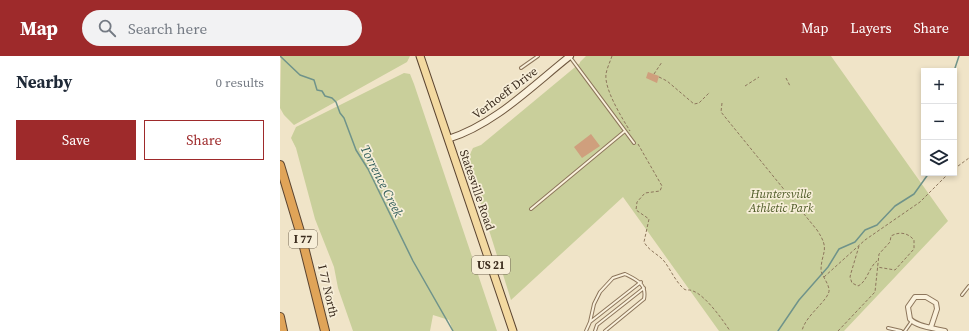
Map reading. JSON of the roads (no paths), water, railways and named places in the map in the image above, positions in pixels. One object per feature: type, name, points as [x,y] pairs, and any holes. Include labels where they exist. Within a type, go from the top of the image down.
[{"type":"highway","name":"I 77 North","points":[[280,165],[302,235],[324,331]]},
{"type":"highway","points":[[280,317],[283,331]]},
{"type":"main road","name":"Statesville Road","points":[[420,56],[513,331]]},
{"type":"street","name":"Verhoeff Drive","points":[[448,139],[480,126],[570,56]]},
{"type":"street","points":[[931,327],[937,306],[934,301],[926,297],[916,296],[912,300],[908,314],[912,321],[931,327],[945,331]]},
{"type":"lane","points":[[521,68],[538,56]]},
{"type":"lane","points":[[570,56],[634,143]]},
{"type":"lane","points":[[531,209],[625,132]]},
{"type":"lane","points":[[586,331],[590,322],[594,304],[600,292],[613,278],[625,274],[641,282],[644,288],[644,299],[605,331]]},
{"type":"lane","points":[[590,322],[641,282]]},
{"type":"lane","points":[[962,295],[969,286]]},
{"type":"lane","points":[[595,331],[597,325],[644,288]]},
{"type":"lane","points":[[905,331],[912,321]]},
{"type":"lane","points":[[888,328],[901,331]]},
{"type":"waterway","name":"Torrence Creek","points":[[280,56],[300,75],[314,80],[317,90],[322,91],[325,96],[332,98],[336,102],[340,113],[344,118],[356,150],[368,169],[413,261],[453,331]]},
{"type":"waterway","points":[[955,68],[959,56]]},
{"type":"waterway","points":[[778,331],[799,300],[828,267],[839,249],[855,242],[865,230],[877,225],[895,206],[914,194],[927,176]]},
{"type":"park label","name":"Huntersville Athletic Park","points":[[781,201]]}]
